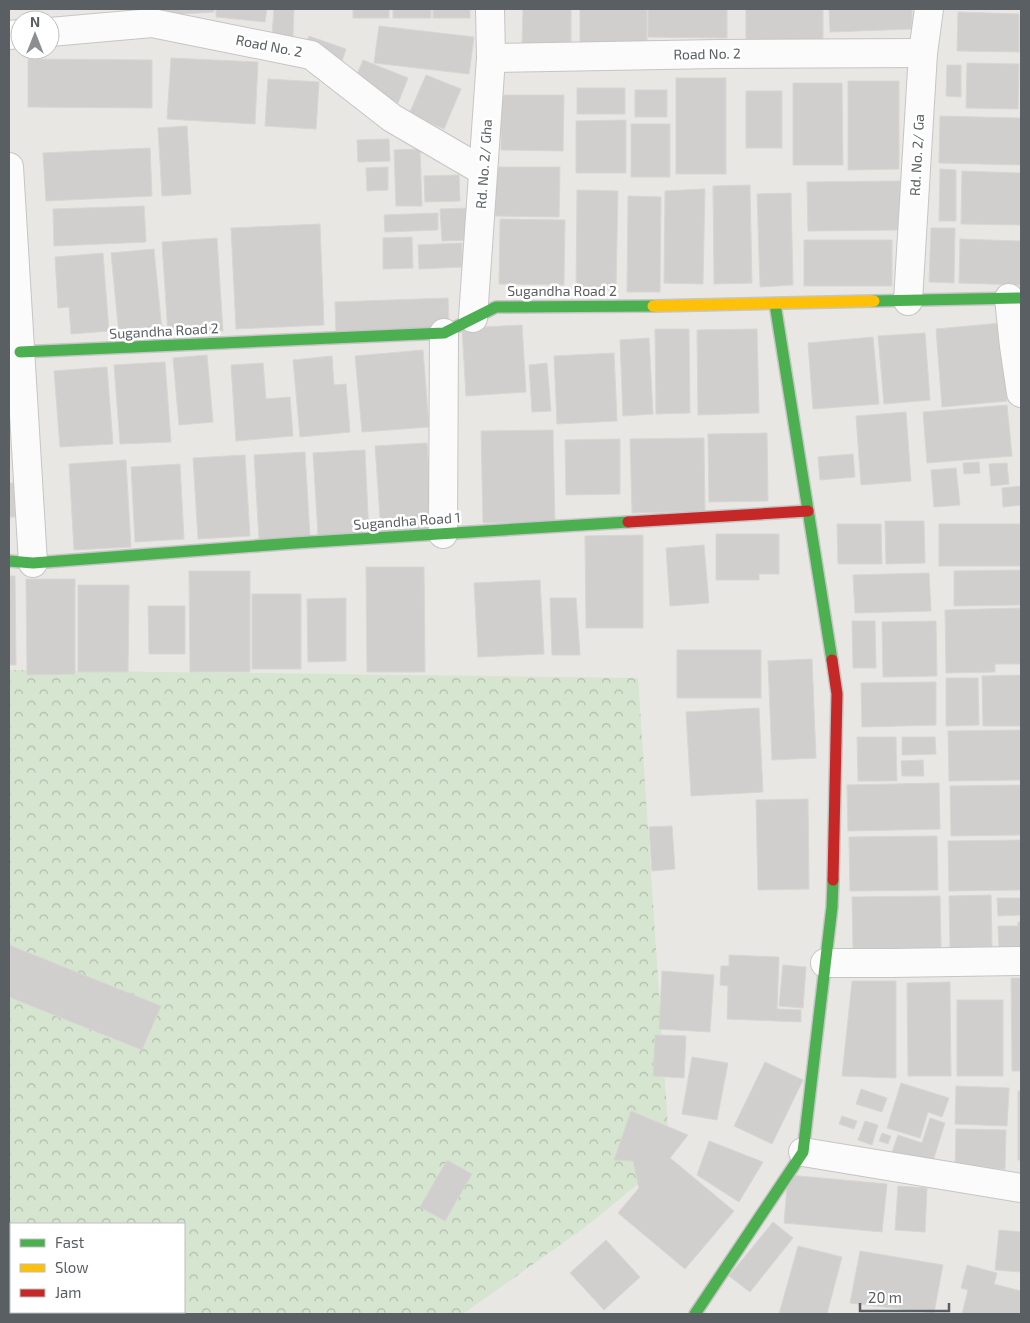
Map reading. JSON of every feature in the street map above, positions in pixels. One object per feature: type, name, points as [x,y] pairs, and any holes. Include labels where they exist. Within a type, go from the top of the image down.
[{"type":"street","name":"Rd. No. 2/ Gha","points":[[473,318],[491,58],[490,9]]},
{"type":"street","name":"Rd. No. 2/ Ga","points":[[908,301],[923,53],[929,9]]},
{"type":"street","name":"Road No. 2","points":[[60,31],[152,24],[311,55],[392,118],[483,171]]},
{"type":"street","name":"Road No. 2","points":[[491,58],[923,53]]},
{"type":"street","points":[[9,167],[20,352],[21,562]]},
{"type":"street","name":"Sugandha Road 2","points":[[20,352],[444,333],[496,306],[775,304],[1015,298]]},
{"type":"street","points":[[1015,298],[1014,346],[1021,393]]},
{"type":"street","points":[[695,1314],[802,1152],[832,907],[837,694],[775,304]]},
{"type":"street","points":[[442,534],[444,333]]},
{"type":"street","name":"Sugandha Road 1","points":[[21,562],[808,511]]},
{"type":"street","points":[[825,963],[1021,960]]},
{"type":"street","points":[[802,1152],[1021,1188]]},
{"type":"green space","points":[[9,670],[638,678],[670,1158],[584,1228],[463,1314],[9,1314]]},
{"type":"building","points":[[166,9],[214,9],[214,12],[166,15]]},
{"type":"building","points":[[216,9],[267,9],[265,22],[216,17]]},
{"type":"building","points":[[274,9],[294,9],[293,36],[272,35]]},
{"type":"building","points":[[353,9],[389,9],[389,18],[353,18]]},
{"type":"building","points":[[393,9],[431,9],[431,18],[393,18]]},
{"type":"building","points":[[433,9],[470,9],[470,18],[433,18]]},
{"type":"building","points":[[523,9],[571,9],[571,46],[522,45]]},
{"type":"building","points":[[580,9],[647,9],[647,49],[580,49]]},
{"type":"building","points":[[648,9],[727,9],[727,38],[648,37]]},
{"type":"building","points":[[746,9],[823,9],[823,42],[746,42]]},
{"type":"building","points":[[829,9],[912,9],[912,29],[830,32]]},
{"type":"building","points":[[958,12],[1019,14],[1019,52],[957,51]]},
{"type":"building","points":[[379,26],[474,37],[469,74],[374,63]]},
{"type":"building","points":[[309,36],[346,49],[341,64],[304,51]]},
{"type":"building","points":[[171,58],[258,62],[255,124],[167,119]]},
{"type":"building","points":[[28,60],[152,60],[152,108],[28,107]]},
{"type":"building","points":[[363,60],[408,78],[398,103],[353,84]]},
{"type":"building","points":[[967,63],[1019,64],[1018,109],[966,108]]},
{"type":"building","points":[[947,65],[961,65],[961,97],[946,96]]},
{"type":"building","points":[[426,75],[461,89],[444,129],[409,114]]},
{"type":"building","points":[[676,78],[726,78],[726,174],[676,174]]},
{"type":"building","points":[[268,79],[319,82],[316,129],[265,126]]},
{"type":"building","points":[[848,81],[899,81],[899,169],[848,170]]},
{"type":"building","points":[[793,83],[842,83],[843,165],[793,165]]},
{"type":"building","points":[[577,88],[625,88],[625,114],[577,114]]},
{"type":"building","points":[[635,90],[667,90],[667,117],[635,117]]},
{"type":"building","points":[[746,91],[782,91],[782,148],[746,148]]},
{"type":"building","points":[[501,95],[564,95],[563,151],[501,150]]},
{"type":"building","points":[[940,116],[1021,118],[1021,165],[939,163]]},
{"type":"building","points":[[626,120],[626,173],[576,173],[576,121]]},
{"type":"building","points":[[631,124],[670,124],[670,177],[631,177]]},
{"type":"building","points":[[187,126],[191,194],[162,196],[158,128]]},
{"type":"building","points":[[389,139],[390,161],[358,162],[357,140]]},
{"type":"building","points":[[150,148],[152,196],[46,201],[43,153]]},
{"type":"building","points":[[420,149],[422,206],[396,206],[394,150]]},
{"type":"building","points":[[388,167],[388,190],[367,191],[366,168]]},
{"type":"building","points":[[496,167],[560,167],[559,217],[495,216]]},
{"type":"building","points":[[940,169],[956,170],[956,221],[939,221]]},
{"type":"building","points":[[962,171],[1021,173],[1021,225],[961,224]]},
{"type":"building","points":[[459,175],[460,201],[425,202],[424,176]]},
{"type":"building","points":[[900,181],[900,230],[808,231],[807,182]]},
{"type":"building","points":[[750,185],[752,283],[714,284],[713,186]]},
{"type":"building","points":[[705,189],[703,284],[664,283],[665,191]]},
{"type":"building","points":[[577,190],[618,191],[616,290],[576,289]]},
{"type":"building","points":[[791,193],[793,285],[760,287],[757,194]]},
{"type":"building","points":[[628,196],[661,197],[660,292],[627,292]]},
{"type":"building","points":[[144,206],[146,242],[54,246],[53,209]]},
{"type":"building","points":[[469,208],[470,240],[442,241],[440,209]]},
{"type":"building","points":[[438,213],[438,230],[385,232],[384,215]]},
{"type":"building","points":[[500,219],[565,220],[564,285],[499,284]]},
{"type":"building","points":[[320,224],[324,325],[236,329],[231,228]]},
{"type":"building","points":[[931,228],[955,228],[954,283],[929,282]]},
{"type":"building","points":[[412,237],[413,268],[383,269],[383,238]]},
{"type":"building","points":[[217,238],[223,331],[168,335],[162,242]]},
{"type":"building","points":[[960,239],[1021,241],[1021,285],[959,283]]},
{"type":"building","points":[[804,240],[892,240],[892,286],[804,286]]},
{"type":"building","points":[[462,243],[462,267],[419,269],[418,245]]},
{"type":"building","points":[[154,249],[162,330],[119,335],[111,253]]},
{"type":"building","points":[[103,253],[109,331],[71,334],[69,307],[58,308],[55,257]]},
{"type":"building","points":[[448,298],[449,327],[336,331],[335,302]]},
{"type":"building","points":[[1001,323],[1007,401],[942,407],[936,329]]},
{"type":"building","points":[[522,325],[526,392],[466,396],[462,328]]},
{"type":"building","points":[[655,329],[689,329],[690,413],[656,414]]},
{"type":"building","points":[[757,329],[759,413],[698,415],[697,330]]},
{"type":"building","points":[[925,333],[930,400],[884,404],[878,336]]},
{"type":"building","points":[[873,337],[879,404],[813,409],[808,343]]},
{"type":"building","points":[[649,338],[653,414],[623,416],[620,340]]},
{"type":"building","points":[[423,350],[429,427],[362,432],[355,356]]},
{"type":"building","points":[[614,353],[617,421],[557,424],[554,356]]},
{"type":"building","points":[[207,355],[213,422],[179,425],[173,358]]},
{"type":"building","points":[[332,356],[334,385],[346,384],[350,432],[300,437],[293,360]]},
{"type":"building","points":[[165,362],[171,442],[120,444],[114,365]]},
{"type":"building","points":[[263,363],[266,399],[290,397],[293,436],[236,441],[231,365]]},
{"type":"building","points":[[547,363],[551,411],[532,412],[529,365]]},
{"type":"building","points":[[107,367],[113,444],[60,447],[54,371]]},
{"type":"building","points":[[1007,405],[1012,456],[927,463],[923,412]]},
{"type":"building","points":[[906,412],[911,481],[861,485],[856,416]]},
{"type":"building","points":[[553,430],[555,522],[483,523],[481,431]]},
{"type":"building","points":[[767,433],[768,501],[709,502],[708,434]]},
{"type":"building","points":[[704,438],[705,511],[632,513],[630,439]]},
{"type":"building","points":[[620,439],[620,494],[566,495],[565,440]]},
{"type":"building","points":[[427,443],[433,529],[381,532],[375,446]]},
{"type":"building","points":[[365,450],[369,534],[318,536],[313,453]]},
{"type":"building","points":[[305,452],[310,537],[259,540],[254,455]]},
{"type":"building","points":[[853,454],[855,477],[820,480],[818,457]]},
{"type":"building","points":[[245,455],[250,536],[198,539],[193,458]]},
{"type":"building","points":[[126,460],[131,547],[74,550],[69,464]]},
{"type":"building","points":[[979,462],[980,473],[964,474],[963,463]]},
{"type":"building","points":[[1007,463],[1009,484],[991,486],[989,464]]},
{"type":"building","points":[[180,464],[184,539],[135,542],[131,467]]},
{"type":"building","points":[[956,468],[960,505],[934,507],[931,470]]},
{"type":"building","points":[[9,483],[14,483],[15,517],[9,517]]},
{"type":"building","points":[[1021,486],[1021,505],[1003,507],[1002,488]]},
{"type":"building","points":[[885,521],[924,521],[925,563],[886,564]]},
{"type":"building","points":[[837,524],[881,524],[882,564],[838,564]]},
{"type":"building","points":[[939,524],[1021,524],[1021,566],[939,566]]},
{"type":"building","points":[[716,534],[779,534],[779,574],[759,574],[759,580],[716,580]]},
{"type":"building","points":[[643,535],[643,628],[586,628],[585,536]]},
{"type":"building","points":[[704,545],[709,603],[670,606],[666,548]]},
{"type":"building","points":[[366,567],[424,567],[425,672],[367,672]]},
{"type":"building","points":[[1021,570],[1021,605],[954,606],[954,571]]},
{"type":"building","points":[[189,571],[250,571],[250,672],[190,672]]},
{"type":"building","points":[[929,573],[931,611],[855,613],[853,575]]},
{"type":"building","points":[[9,576],[15,576],[16,665],[9,665]]},
{"type":"building","points":[[26,579],[75,579],[75,674],[27,675]]},
{"type":"building","points":[[540,580],[544,654],[478,657],[474,583]]},
{"type":"building","points":[[78,585],[129,585],[128,672],[78,672]]},
{"type":"building","points":[[252,594],[301,594],[301,669],[252,669]]},
{"type":"building","points":[[346,598],[346,661],[308,662],[307,599]]},
{"type":"building","points":[[550,598],[576,598],[580,655],[552,655]]},
{"type":"building","points":[[148,606],[185,606],[185,654],[149,654]]},
{"type":"building","points":[[1021,608],[1021,664],[995,664],[995,672],[946,673],[945,610]]},
{"type":"building","points":[[852,621],[875,621],[876,668],[853,668]]},
{"type":"building","points":[[936,621],[937,676],[883,677],[882,622]]},
{"type":"building","points":[[677,650],[761,650],[761,698],[677,698]]},
{"type":"building","points":[[812,659],[816,758],[772,760],[768,661]]},
{"type":"building","points":[[1021,675],[1021,726],[983,726],[982,676]]},
{"type":"building","points":[[946,678],[978,678],[979,725],[946,726]]},
{"type":"building","points":[[936,682],[936,725],[862,727],[861,683]]},
{"type":"building","points":[[759,708],[763,792],[691,796],[686,712]]},
{"type":"building","points":[[1021,730],[1021,780],[949,781],[948,731]]},
{"type":"building","points":[[857,737],[896,737],[897,781],[858,781]]},
{"type":"building","points":[[902,737],[935,737],[936,754],[902,755]]},
{"type":"building","points":[[923,760],[924,776],[902,776],[901,761]]},
{"type":"building","points":[[939,783],[940,829],[848,831],[847,785]]},
{"type":"building","points":[[1021,785],[1021,835],[951,836],[950,786]]},
{"type":"building","points":[[808,799],[809,889],[758,890],[756,800]]},
{"type":"building","points":[[672,826],[675,869],[652,871],[649,827]]},
{"type":"building","points":[[937,836],[938,890],[850,891],[849,837]]},
{"type":"building","points":[[1021,840],[1021,890],[949,891],[948,841]]},
{"type":"building","points":[[991,895],[992,947],[950,948],[949,896]]},
{"type":"building","points":[[940,896],[941,948],[853,950],[852,897]]},
{"type":"building","points":[[997,898],[1021,898],[1021,915],[998,916]]},
{"type":"building","points":[[1018,922],[1021,922],[1021,948],[999,948],[998,926],[1018,926]]},
{"type":"building","points":[[9,945],[161,1006],[142,1050],[9,997]]},
{"type":"building","points":[[729,955],[779,957],[777,1009],[801,1010],[801,1022],[727,1019],[728,986],[720,985],[721,966],[729,966]]},
{"type":"building","points":[[783,965],[806,967],[803,1008],[779,1006]]},
{"type":"building","points":[[662,971],[714,975],[710,1032],[659,1029]]},
{"type":"building","points":[[1011,978],[1021,978],[1021,1071],[1012,1071]]},
{"type":"building","points":[[852,981],[896,981],[896,1078],[842,1076]]},
{"type":"building","points":[[950,982],[951,1076],[908,1076],[907,983]]},
{"type":"building","points":[[957,1000],[1003,1000],[1003,1076],[957,1076]]},
{"type":"building","points":[[655,1035],[686,1036],[684,1078],[653,1076]]},
{"type":"building","points":[[692,1057],[728,1063],[717,1120],[682,1114]]},
{"type":"building","points":[[765,1062],[803,1080],[772,1144],[734,1126]]},
{"type":"building","points":[[901,1083],[949,1098],[942,1117],[928,1112],[920,1138],[887,1128]]},
{"type":"building","points":[[956,1086],[1009,1088],[1007,1126],[955,1124]]},
{"type":"building","points":[[861,1089],[887,1098],[882,1112],[856,1104]]},
{"type":"building","points":[[1018,1091],[1021,1091],[1021,1160],[1018,1160]]},
{"type":"building","points":[[631,1111],[688,1135],[670,1158],[734,1211],[685,1269],[618,1213],[639,1188],[633,1161],[614,1160]]},
{"type":"building","points":[[842,1116],[857,1121],[854,1129],[839,1124]]},
{"type":"building","points":[[930,1118],[945,1123],[932,1164],[892,1152],[898,1135],[922,1143]]},
{"type":"building","points":[[865,1121],[878,1125],[872,1145],[858,1140]]},
{"type":"building","points":[[956,1129],[1006,1130],[1005,1169],[955,1169]]},
{"type":"building","points":[[882,1133],[891,1136],[888,1144],[879,1141]]},
{"type":"building","points":[[709,1141],[763,1162],[739,1202],[697,1175]]},
{"type":"building","points":[[447,1160],[472,1174],[445,1221],[420,1207]]},
{"type":"building","points":[[788,1175],[887,1184],[882,1232],[784,1223]]},
{"type":"building","points":[[898,1186],[927,1188],[925,1232],[895,1230]]},
{"type":"building","points":[[773,1222],[793,1238],[750,1292],[729,1276]]},
{"type":"building","points":[[999,1230],[1021,1232],[1021,1272],[995,1270]]},
{"type":"building","points":[[606,1240],[640,1277],[604,1310],[570,1273]]},
{"type":"building","points":[[798,1246],[842,1257],[827,1314],[779,1314]]},
{"type":"building","points":[[860,1251],[943,1265],[934,1313],[850,1303]]},
{"type":"building","points":[[967,1265],[997,1273],[994,1284],[1021,1291],[1021,1314],[962,1314],[968,1290],[961,1288]]},
{"type":"traffic: fast","points":[[874,301],[1021,298]]},
{"type":"traffic: fast","points":[[775,304],[832,660]]},
{"type":"traffic: fast","points":[[20,352],[444,333],[496,307],[653,306]]},
{"type":"traffic: fast","points":[[9,561],[33,563],[295,543],[628,522]]},
{"type":"traffic: fast","points":[[695,1314],[803,1152],[832,907],[833,880]]},
{"type":"traffic: slow","points":[[653,306],[874,301]]},
{"type":"traffic: jam","points":[[628,522],[808,511]]},
{"type":"traffic: jam","points":[[832,660],[837,694],[833,880]]}]
